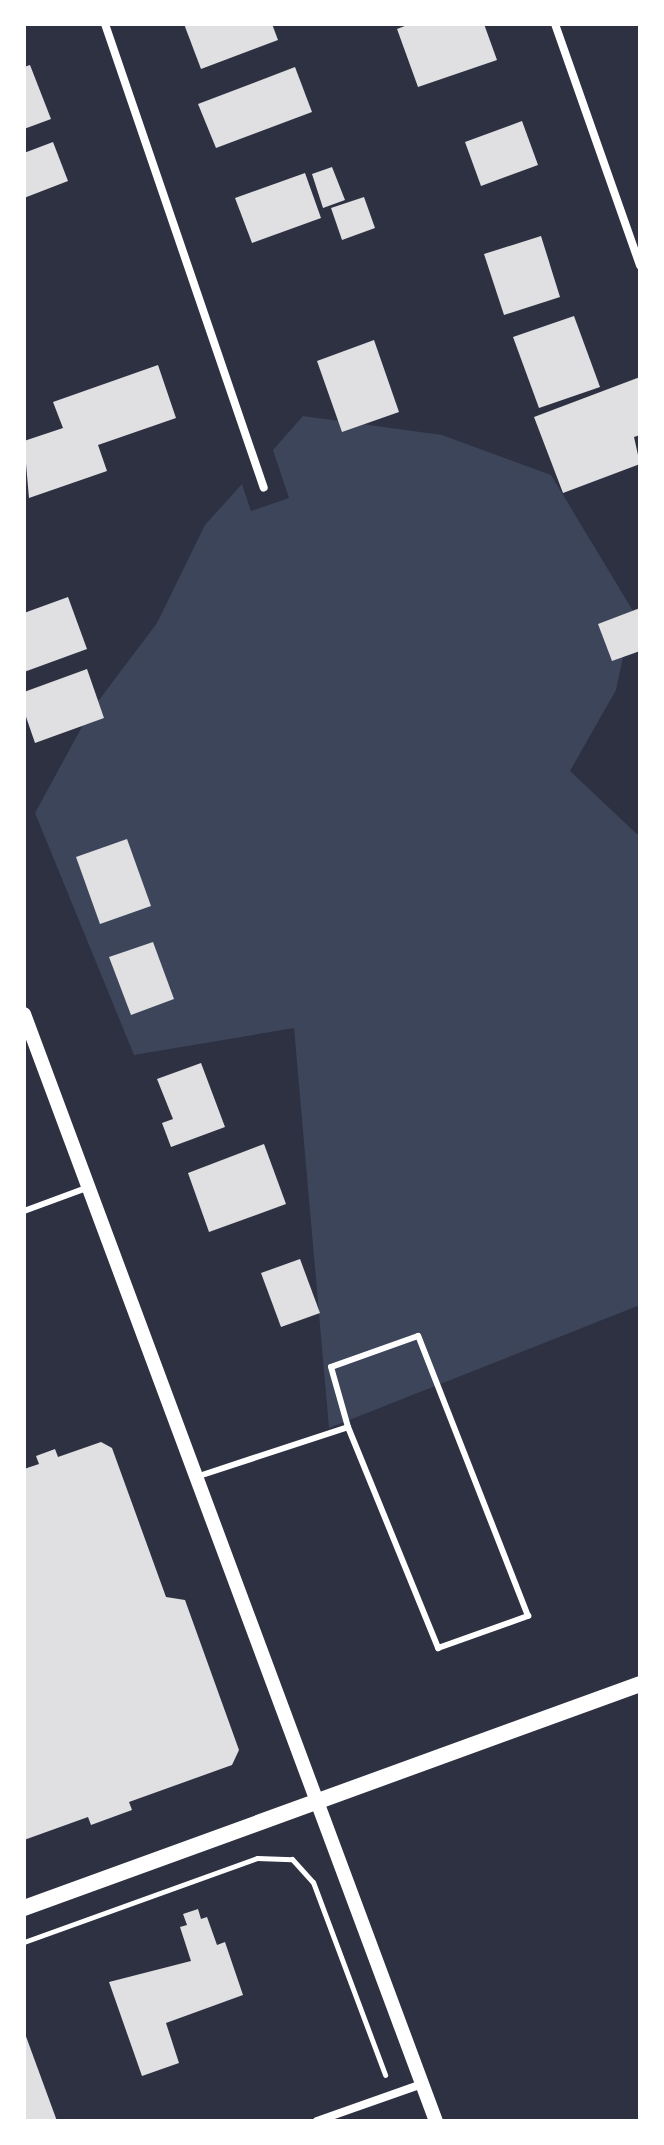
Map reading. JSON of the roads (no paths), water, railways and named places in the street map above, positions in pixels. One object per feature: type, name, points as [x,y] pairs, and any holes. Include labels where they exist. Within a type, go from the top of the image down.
[{"type":"main road","points":[[24,1908],[640,1684]]},
{"type":"street","points":[[105,24],[264,488]]},
{"type":"street","points":[[555,24],[640,265]]},
{"type":"street","points":[[24,1014],[436,2121]]},
{"type":"street","points":[[317,2121],[422,2084]]},
{"type":"lane","points":[[24,1211],[89,1187]]},
{"type":"lane","points":[[418,1336],[528,1616],[438,1648],[348,1427],[331,1367],[418,1336]]},
{"type":"lane","points":[[196,1477],[348,1427]]}]
